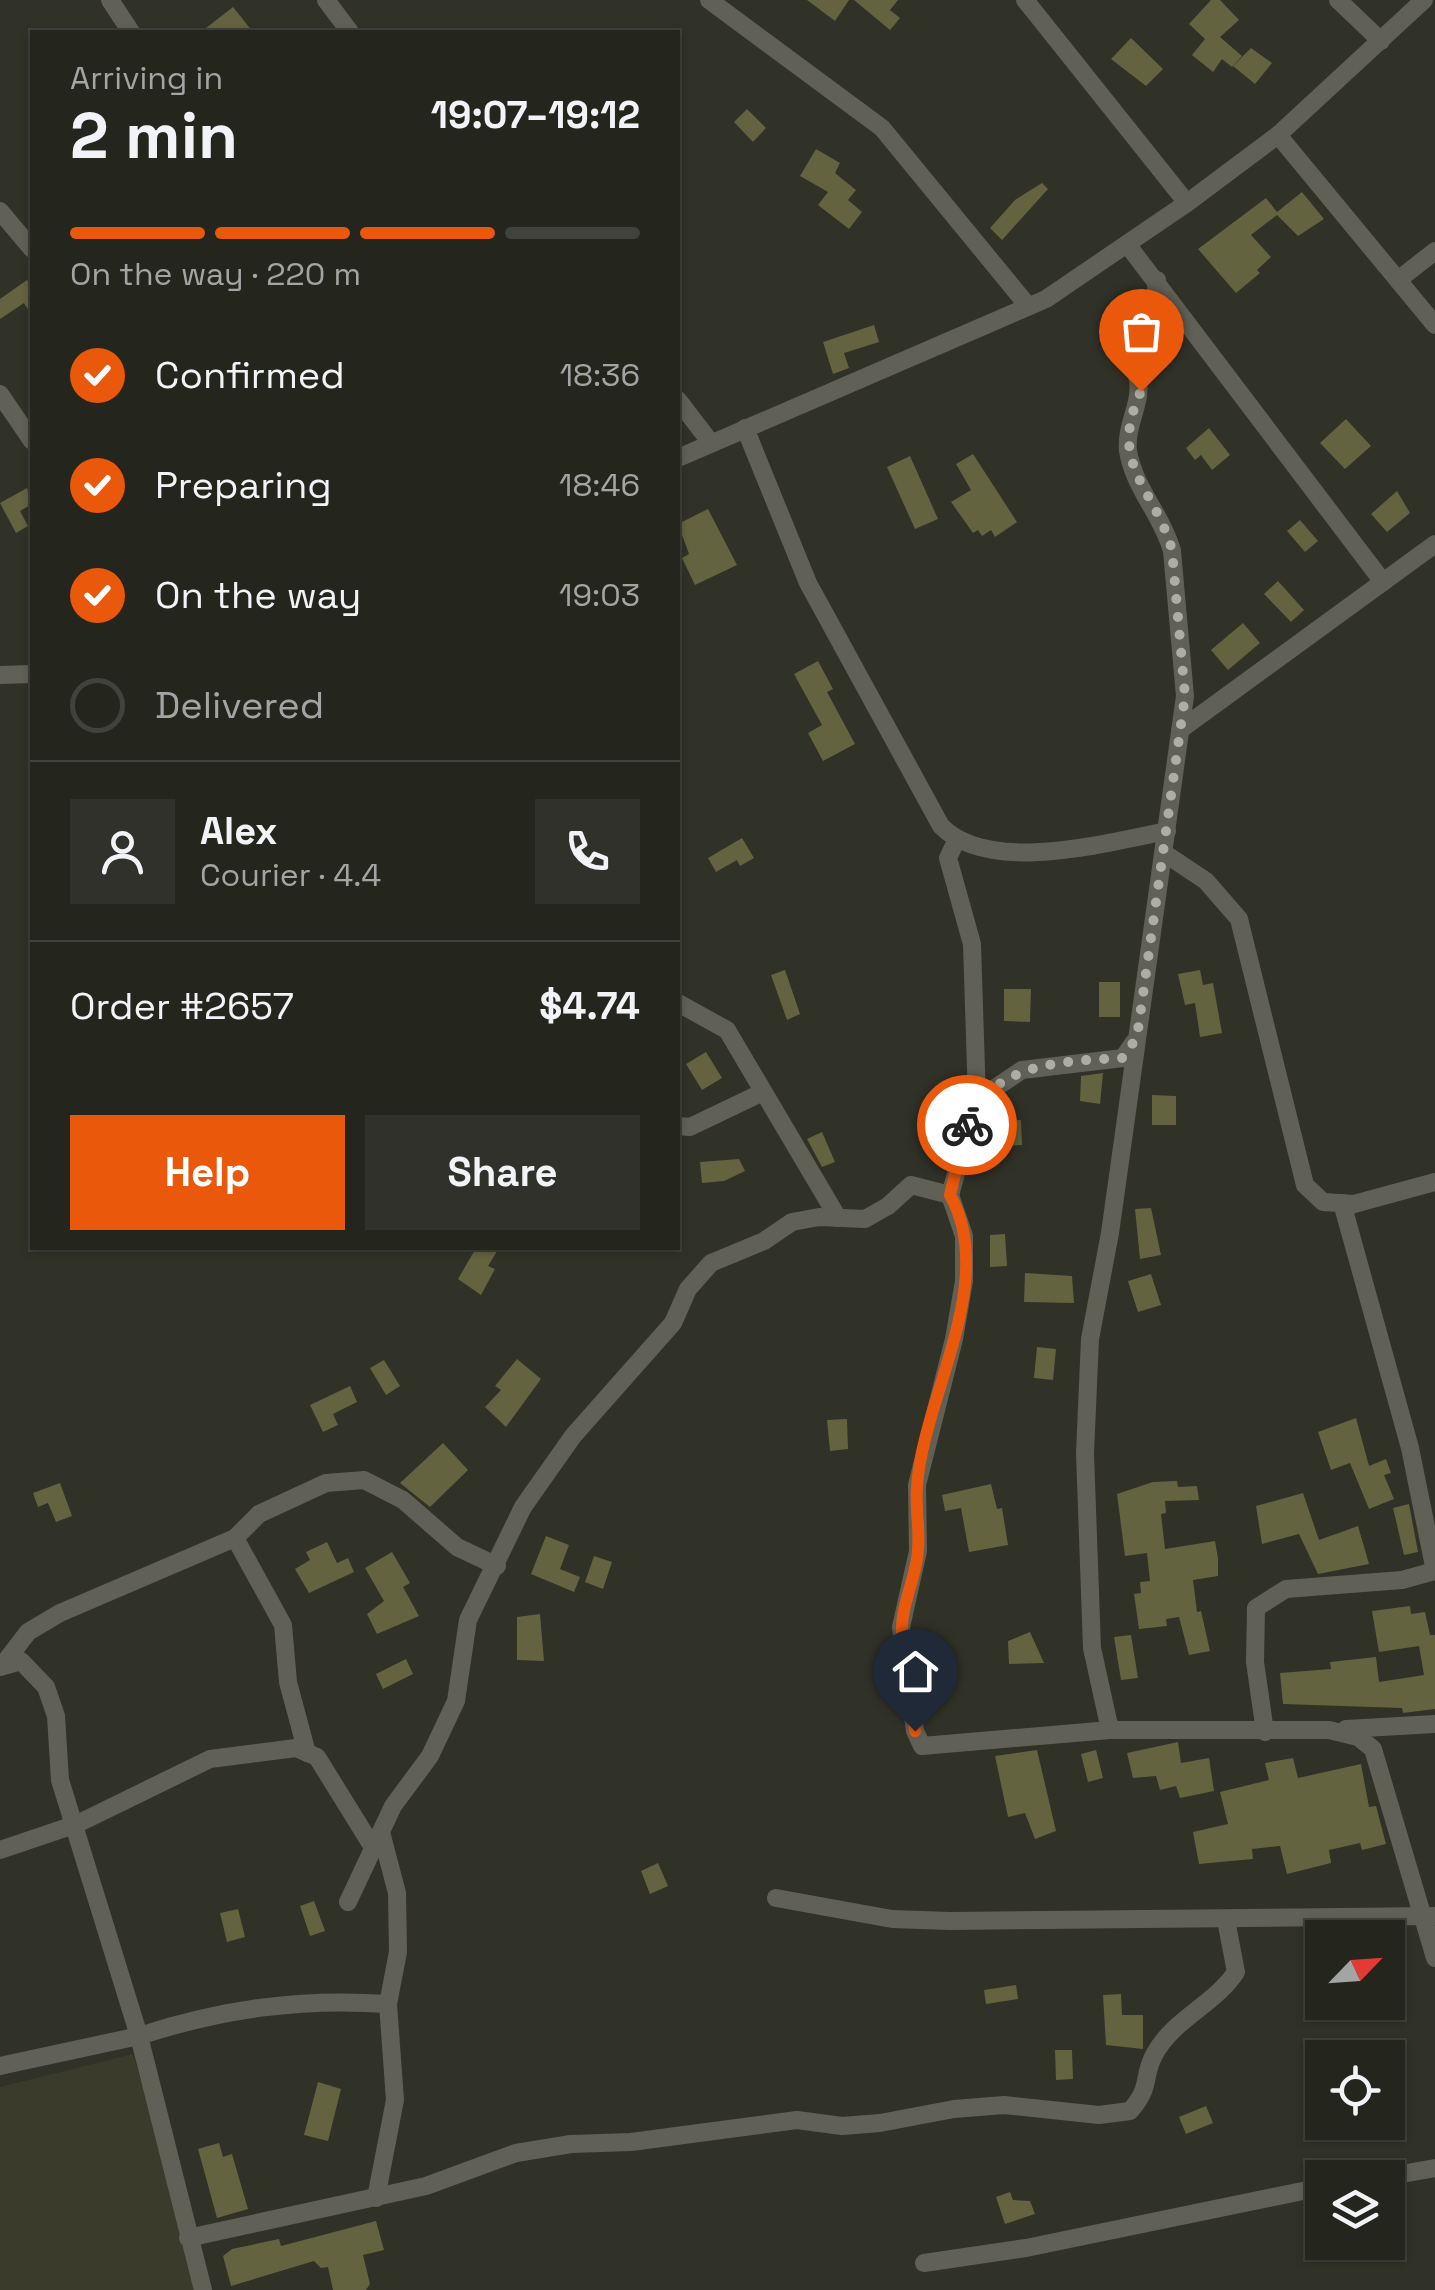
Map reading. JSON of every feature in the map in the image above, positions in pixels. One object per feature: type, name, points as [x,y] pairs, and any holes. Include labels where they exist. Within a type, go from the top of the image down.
[{"type":"street","points":[[110,0],[129,30]]},
{"type":"street","points":[[326,0],[348,30]]},
{"type":"street","points":[[1025,0],[1187,204]]},
{"type":"street","points":[[1338,0],[1381,41]]},
{"type":"street","points":[[680,457],[1046,299],[1187,204],[1278,134],[1424,0]]},
{"type":"street","points":[[716,2],[882,128],[1028,306]]},
{"type":"street","points":[[1278,134],[1435,325]]},
{"type":"street","points":[[0,211],[30,248]]},
{"type":"street","points":[[1127,244],[1383,582]]},
{"type":"street","points":[[1398,280],[1435,250]]},
{"type":"street","points":[[1110,1730],[1092,1648],[1085,1454],[1090,1340],[1108,1251],[1185,696],[1172,550],[1166,531],[1132,470],[1128,448],[1128,418],[1141,391],[1137,376],[1150,347],[1157,280]]},
{"type":"street","points":[[0,394],[30,439]]},
{"type":"street","points":[[680,403],[711,443]]},
{"type":"street","points":[[745,428],[752,455],[808,583],[941,826],[956,841],[984,851],[1075,849],[1167,830]]},
{"type":"street","points":[[1180,730],[1435,544]]},
{"type":"street","points":[[0,675],[30,674]]},
{"type":"street","points":[[956,841],[948,858],[972,944],[977,1100],[950,1195],[959,1211],[964,1236],[964,1281],[954,1339],[916,1484],[918,1550],[902,1627],[915,1731],[922,1746],[1110,1730],[1264,1732],[1435,1724]]},
{"type":"street","points":[[1164,853],[1206,881],[1239,919],[1304,1185],[1323,1202],[1342,1203],[1435,1182]]},
{"type":"street","points":[[680,1004],[726,1030],[838,1218]]},
{"type":"street","points":[[977,1100],[1022,1070],[1123,1058],[1137,1037]]},
{"type":"street","points":[[680,1126],[690,1126],[763,1092]]},
{"type":"street","points":[[348,1902],[393,1806],[430,1756],[456,1701],[468,1620],[498,1566],[522,1507],[573,1436],[673,1323],[688,1289],[711,1264],[764,1240],[792,1222],[865,1219],[888,1206],[911,1185],[950,1195]]},
{"type":"street","points":[[1264,1732],[1255,1662],[1256,1608],[1286,1589],[1402,1580],[1435,1571],[1410,1448],[1342,1203]]},
{"type":"street","points":[[1,1666],[28,1632],[60,1613],[235,1538],[259,1514],[326,1483],[364,1480],[403,1500],[457,1547],[498,1566]]},
{"type":"street","points":[[235,1538],[283,1625],[288,1682],[307,1752]]},
{"type":"street","points":[[1,1666],[22,1660],[46,1687],[56,1716],[60,1780],[77,1824],[139,2036],[202,2290]]},
{"type":"street","points":[[1329,1730],[1358,1737],[1373,1749],[1428,1916],[1435,1958]]},
{"type":"street","points":[[0,1850],[77,1824],[210,1758],[296,1748],[317,1758],[377,1840],[396,1893],[398,1952],[388,2004],[395,2100],[376,2198]]},
{"type":"street","points":[[776,1898],[892,1919],[1428,1916]]},
{"type":"street","points":[[188,2238],[426,2186],[516,2153],[570,2144],[631,2142],[797,2120],[842,2126],[880,2123],[954,2109],[1004,2105],[1099,2115],[1130,2111],[1146,2093],[1154,2055],[1184,2022],[1222,1993],[1236,1972],[1226,1920]]},
{"type":"street","points":[[0,2066],[139,2036],[230,2009],[287,2002],[388,2004]]},
{"type":"street","points":[[1405,2173],[1435,2168]]},
{"type":"street","points":[[924,2263],[1026,2248],[1305,2191]]},
{"type":"shaded area","points":[[133,2054],[203,2290],[0,2290],[0,2087]]},
{"type":"building","points":[[807,0],[849,0],[835,21]]},
{"type":"building","points":[[854,0],[898,0],[890,10],[900,18],[890,30]]},
{"type":"building","points":[[1211,0],[1220,0],[1239,20],[1220,37],[1242,56],[1232,67],[1222,59],[1213,72],[1192,55],[1205,39],[1189,24]]},
{"type":"building","points":[[233,7],[251,30],[204,30]]},
{"type":"building","points":[[1131,38],[1163,69],[1146,86],[1111,59]]},
{"type":"building","points":[[1251,48],[1272,63],[1255,84],[1233,66]]},
{"type":"building","points":[[747,109],[766,128],[753,142],[734,122]]},
{"type":"building","points":[[816,149],[840,163],[835,173],[856,190],[848,200],[862,212],[849,229],[818,205],[828,192],[800,176]]},
{"type":"building","points":[[1042,183],[1048,189],[1002,240],[990,228],[1015,200]]},
{"type":"building","points":[[1302,192],[1324,219],[1298,236],[1277,215],[1251,235],[1271,257],[1257,270],[1260,273],[1236,293],[1198,249],[1266,198],[1277,212]]},
{"type":"building","points":[[27,280],[30,285],[30,313],[24,303],[0,319],[0,299]]},
{"type":"building","points":[[874,325],[879,342],[844,353],[849,368],[833,374],[823,342]]},
{"type":"building","points":[[1346,419],[1371,446],[1345,469],[1320,443]]},
{"type":"building","points":[[1209,428],[1230,455],[1212,470],[1201,455],[1195,460],[1186,448]]},
{"type":"building","points":[[973,454],[1017,522],[995,537],[991,530],[982,536],[978,530],[973,533],[951,502],[971,490],[956,464]]},
{"type":"building","points":[[910,456],[938,519],[915,529],[887,467]]},
{"type":"building","points":[[27,488],[30,505],[20,511],[28,526],[16,533],[0,503]]},
{"type":"building","points":[[1397,491],[1410,513],[1387,532],[1371,514]]},
{"type":"building","points":[[708,509],[737,565],[695,585],[682,558],[689,554],[680,523]]},
{"type":"building","points":[[1300,520],[1318,541],[1305,552],[1287,531]]},
{"type":"building","points":[[1278,581],[1304,610],[1291,622],[1264,594]]},
{"type":"building","points":[[1243,623],[1260,643],[1228,670],[1211,650]]},
{"type":"building","points":[[818,661],[833,689],[827,692],[855,744],[823,761],[808,733],[822,725],[794,674]]},
{"type":"building","points":[[742,838],[754,858],[740,866],[737,860],[716,872],[708,858]]},
{"type":"building","points":[[785,970],[800,1014],[787,1020],[771,975]]},
{"type":"building","points":[[1200,970],[1203,985],[1213,983],[1222,1033],[1200,1037],[1195,1003],[1185,1005],[1178,974]]},
{"type":"building","points":[[1099,982],[1120,982],[1120,1017],[1099,1017]]},
{"type":"building","points":[[1004,989],[1031,989],[1030,1022],[1004,1021]]},
{"type":"building","points":[[706,1052],[722,1078],[702,1090],[686,1064]]},
{"type":"building","points":[[1103,1073],[1100,1104],[1080,1101],[1081,1076]]},
{"type":"building","points":[[1152,1095],[1176,1096],[1176,1125],[1152,1125]]},
{"type":"building","points":[[1021,1120],[1022,1145],[984,1147],[984,1122]]},
{"type":"building","points":[[822,1132],[835,1162],[822,1167],[807,1139]]},
{"type":"building","points":[[739,1159],[745,1171],[724,1181],[702,1183],[700,1162]]},
{"type":"building","points":[[1151,1208],[1161,1255],[1140,1259],[1135,1209]]},
{"type":"building","points":[[1005,1234],[1007,1266],[990,1267],[990,1235]]},
{"type":"building","points":[[475,1250],[498,1250],[488,1266],[495,1269],[481,1295],[458,1279]]},
{"type":"building","points":[[1025,1273],[1072,1276],[1074,1303],[1024,1302]]},
{"type":"building","points":[[1151,1274],[1161,1305],[1138,1312],[1128,1281]]},
{"type":"building","points":[[1037,1347],[1056,1349],[1053,1380],[1034,1378]]},
{"type":"building","points":[[517,1359],[541,1379],[506,1427],[485,1407],[501,1390],[495,1386]]},
{"type":"building","points":[[384,1360],[400,1386],[386,1395],[370,1368]]},
{"type":"building","points":[[350,1386],[357,1402],[333,1414],[338,1425],[323,1432],[310,1405]]},
{"type":"building","points":[[1356,1418],[1369,1466],[1386,1459],[1391,1473],[1384,1475],[1394,1499],[1369,1509],[1350,1463],[1331,1470],[1318,1432]]},
{"type":"building","points":[[847,1419],[848,1449],[830,1451],[827,1420]]},
{"type":"building","points":[[443,1443],[468,1470],[430,1507],[400,1483]]},
{"type":"building","points":[[1177,1481],[1178,1487],[1197,1486],[1199,1500],[1165,1501],[1166,1513],[1161,1514],[1165,1549],[1215,1541],[1218,1558],[1218,1576],[1193,1580],[1197,1612],[1201,1611],[1210,1651],[1189,1655],[1179,1617],[1166,1619],[1167,1626],[1139,1629],[1134,1594],[1141,1593],[1140,1582],[1150,1581],[1147,1553],[1125,1556],[1117,1494],[1153,1482]]},
{"type":"building","points":[[60,1483],[72,1516],[56,1522],[48,1503],[38,1507],[33,1493]]},
{"type":"building","points":[[991,1484],[997,1509],[1002,1508],[1008,1545],[969,1552],[961,1508],[945,1511],[942,1495]]},
{"type":"building","points":[[1303,1493],[1319,1540],[1358,1526],[1369,1564],[1318,1574],[1299,1534],[1262,1544],[1256,1506]]},
{"type":"building","points":[[1409,1504],[1418,1552],[1404,1555],[1393,1508]]},
{"type":"building","points":[[546,1536],[569,1545],[560,1569],[580,1577],[574,1592],[531,1574]]},
{"type":"building","points":[[327,1542],[337,1563],[348,1558],[354,1572],[309,1593],[295,1569],[310,1560],[306,1552]]},
{"type":"building","points":[[392,1552],[410,1583],[403,1587],[419,1616],[377,1634],[367,1614],[384,1601],[365,1568]]},
{"type":"building","points":[[594,1556],[612,1562],[603,1589],[585,1582]]},
{"type":"building","points":[[1410,1606],[1411,1614],[1425,1612],[1430,1635],[1435,1635],[1435,1709],[1403,1713],[1402,1708],[1283,1704],[1280,1673],[1331,1669],[1330,1662],[1376,1657],[1379,1682],[1424,1675],[1419,1646],[1379,1652],[1372,1611]]},
{"type":"building","points":[[540,1614],[544,1661],[517,1660],[517,1617]]},
{"type":"building","points":[[1030,1632],[1044,1663],[1009,1664],[1008,1641]]},
{"type":"building","points":[[1131,1635],[1138,1678],[1121,1680],[1114,1637]]},
{"type":"building","points":[[406,1659],[413,1674],[383,1689],[376,1674]]},
{"type":"building","points":[[1178,1742],[1181,1763],[1209,1758],[1214,1791],[1180,1798],[1176,1786],[1160,1790],[1156,1776],[1133,1778],[1127,1753]]},
{"type":"building","points":[[1037,1750],[1056,1831],[1035,1839],[1025,1813],[1008,1817],[995,1756]]},
{"type":"building","points":[[1096,1750],[1103,1778],[1088,1782],[1081,1754]]},
{"type":"building","points":[[1293,1758],[1298,1778],[1361,1764],[1369,1807],[1376,1806],[1386,1844],[1362,1850],[1360,1843],[1329,1850],[1331,1863],[1287,1874],[1280,1846],[1252,1849],[1253,1859],[1199,1864],[1193,1832],[1228,1824],[1220,1792],[1269,1780],[1265,1763]]},
{"type":"building","points":[[658,1863],[668,1886],[650,1894],[641,1871]]},
{"type":"building","points":[[314,1901],[325,1931],[310,1936],[300,1906]]},
{"type":"building","points":[[238,1909],[245,1937],[227,1942],[220,1913]]},
{"type":"building","points":[[1016,1985],[1018,1999],[986,2004],[984,1990]]},
{"type":"building","points":[[1121,1994],[1122,2015],[1143,2015],[1143,2049],[1106,2045],[1103,1995]]},
{"type":"building","points":[[1055,2050],[1072,2050],[1073,2079],[1056,2080]]},
{"type":"building","points":[[318,2082],[341,2089],[328,2141],[304,2135]]},
{"type":"building","points":[[1206,2106],[1213,2123],[1186,2134],[1179,2117]]},
{"type":"building","points":[[219,2143],[223,2157],[232,2154],[248,2209],[217,2218],[198,2149]]},
{"type":"building","points":[[1010,2192],[1013,2200],[1030,2201],[1035,2214],[1005,2224],[996,2197]]},
{"type":"building","points":[[376,2221],[384,2250],[363,2255],[370,2284],[366,2290],[333,2290],[328,2267],[321,2268],[314,2261],[231,2286],[223,2256],[232,2249],[279,2239],[281,2246]]},
{"type":"way so far","points":[[967,1125],[977,1100],[1022,1070],[1123,1058],[1137,1037],[1185,696],[1172,550],[1166,531],[1132,470],[1128,448],[1128,418],[1141,391]]},
{"type":"route","points":[[915,1731],[902,1627],[918,1550],[916,1484],[954,1339],[964,1281],[964,1236],[959,1211],[950,1195],[967,1125]]}]
